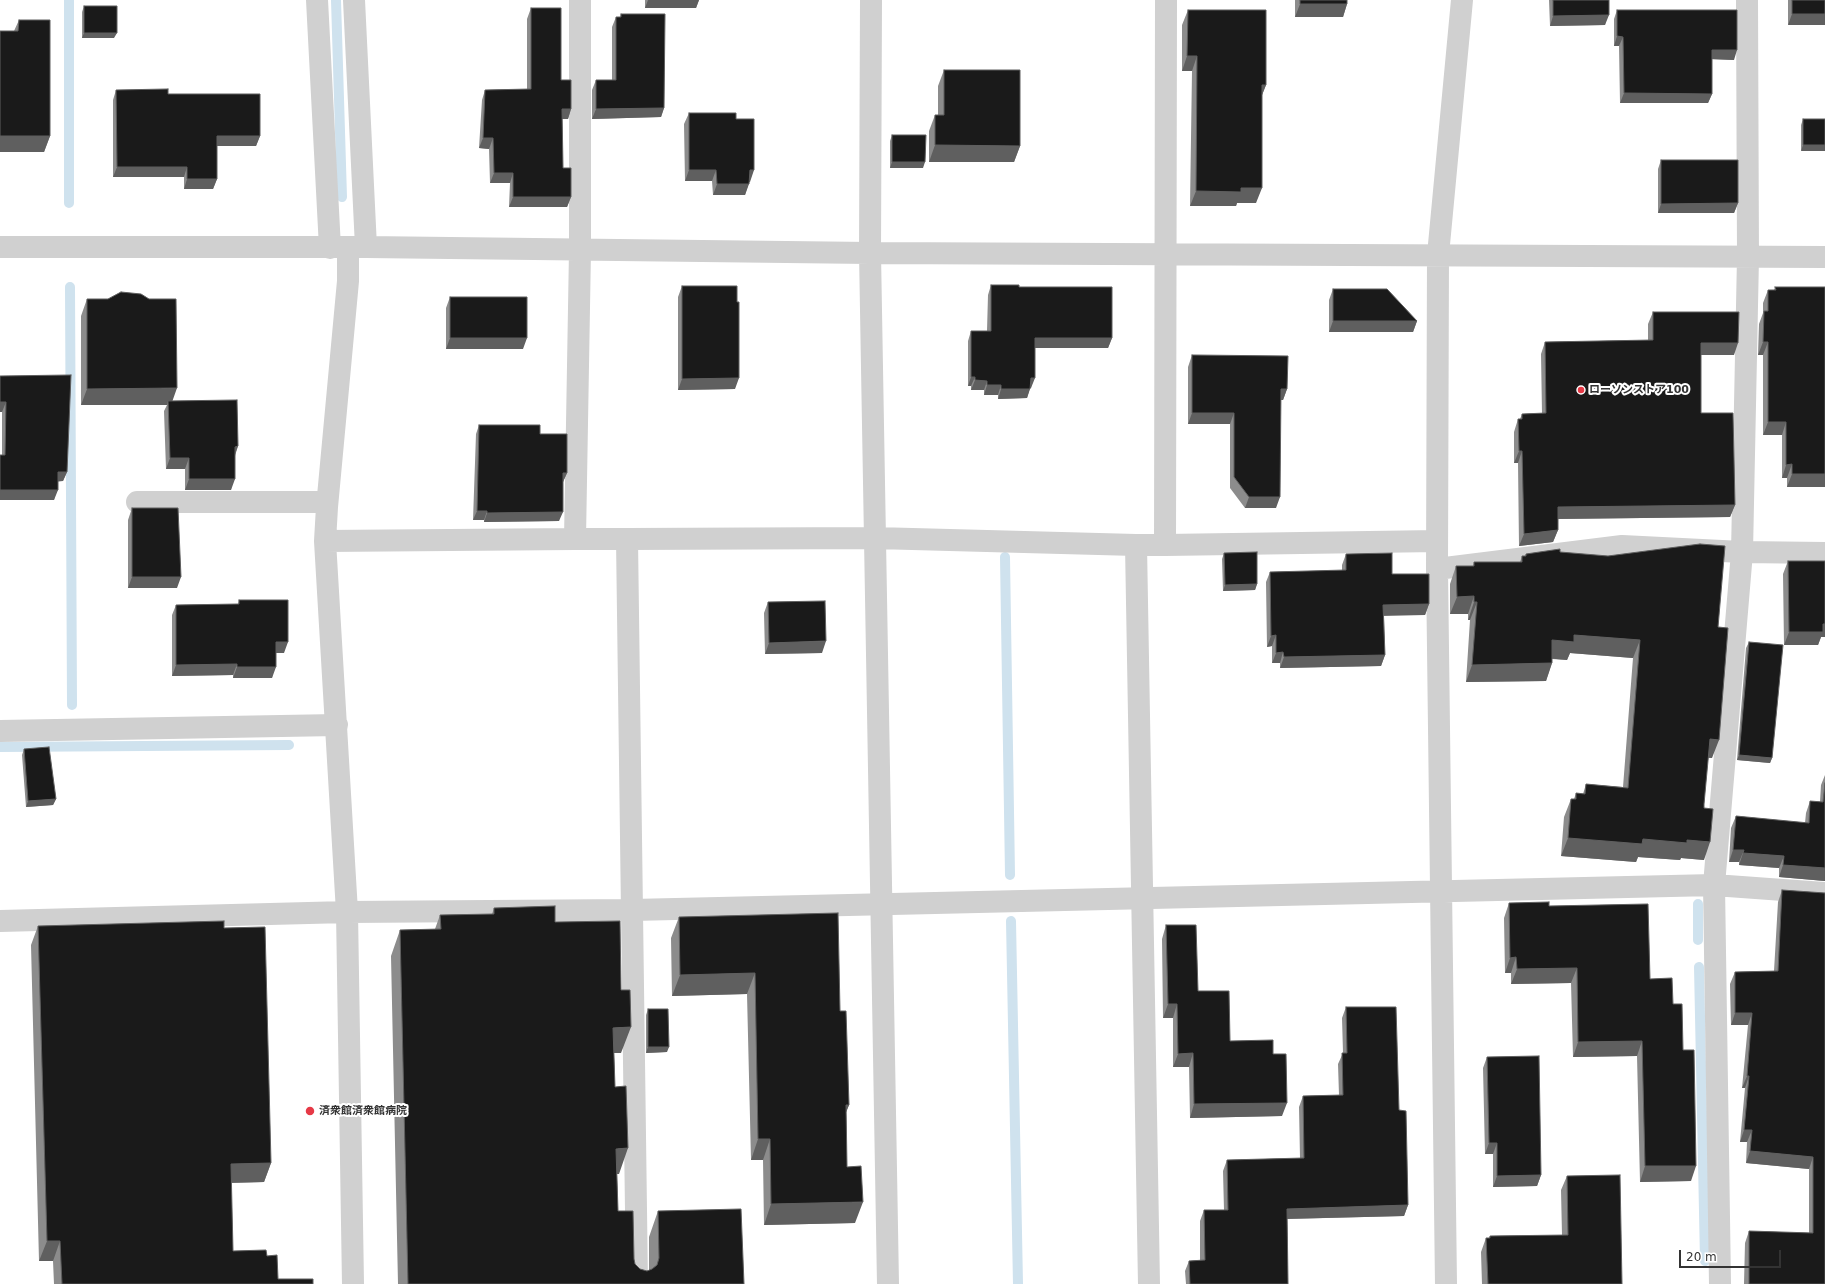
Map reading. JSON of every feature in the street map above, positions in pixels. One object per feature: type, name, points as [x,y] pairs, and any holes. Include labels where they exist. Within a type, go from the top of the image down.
[{"type":"street","points":[[317,0],[348,248]]},
{"type":"street","points":[[353,1284],[347,912],[325,541],[327,502],[348,281],[354,0]]},
{"type":"street","points":[[575,540],[580,250],[580,0]]},
{"type":"street","points":[[871,0],[870,253],[888,1284]]},
{"type":"street","points":[[1165,545],[1166,0]]},
{"type":"street","points":[[1446,1284],[1437,569],[1438,254],[1462,0]]},
{"type":"street","points":[[1720,1284],[1714,885],[1742,552],[1748,256],[1747,0]]},
{"type":"street","points":[[0,247],[348,248],[870,253],[1438,254],[1825,257]]},
{"type":"street","points":[[137,502],[327,502]]},
{"type":"street","points":[[325,541],[875,538],[1165,545],[1437,541]]},
{"type":"street","points":[[627,539],[637,1284]]},
{"type":"street","points":[[1136,545],[1149,1284]]},
{"type":"street","points":[[1437,569],[1622,546],[1742,552],[1825,553]]},
{"type":"street","points":[[0,731],[337,725]]},
{"type":"street","points":[[0,921],[347,912],[632,910],[881,905],[1714,885],[1825,892]]},
{"type":"building","points":[[1300,0],[1347,0],[1347,4],[1300,4]]},
{"type":"building","points":[[1553,0],[1609,0],[1609,15],[1553,16]]},
{"type":"building","points":[[1792,0],[1825,0],[1825,14],[1792,14]]},
{"type":"building","points":[[84,6],[117,6],[117,33],[84,33]]},
{"type":"building","points":[[531,8],[561,8],[561,80],[571,80],[571,109],[562,109],[563,168],[571,168],[571,197],[513,197],[513,173],[494,173],[493,138],[483,138],[485,90],[531,89]]},
{"type":"building","points":[[1188,10],[1266,10],[1266,85],[1262,85],[1262,188],[1241,188],[1241,192],[1196,191],[1197,56],[1187,56]]},
{"type":"building","points":[[1617,10],[1737,10],[1737,50],[1712,50],[1712,94],[1624,93],[1623,37],[1617,36]]},
{"type":"building","points":[[621,14],[665,14],[664,108],[596,109],[596,80],[616,80],[616,17],[621,17]]},
{"type":"building","points":[[19,20],[50,20],[50,136],[0,136],[0,31],[18,31]]},
{"type":"building","points":[[944,70],[1020,70],[1020,146],[935,145],[935,115],[944,115]]},
{"type":"building","points":[[168,89],[168,94],[260,94],[260,136],[217,136],[217,179],[187,179],[187,167],[117,167],[116,90]]},
{"type":"building","points":[[689,113],[736,113],[736,119],[754,119],[754,170],[750,170],[749,184],[717,184],[716,170],[689,170]]},
{"type":"building","points":[[1803,119],[1825,119],[1825,145],[1803,145]]},
{"type":"building","points":[[892,135],[926,135],[925,162],[892,162]]},
{"type":"building","points":[[1661,160],[1738,160],[1738,203],[1661,204]]},
{"type":"building","points":[[991,285],[1019,285],[1019,287],[1112,287],[1112,338],[1035,338],[1035,378],[1031,378],[1030,389],[1001,389],[1001,385],[987,385],[987,381],[975,380],[975,377],[971,377],[971,331],[991,331]]},
{"type":"building","points":[[682,286],[737,286],[737,302],[739,302],[739,378],[682,379]]},
{"type":"building","points":[[1775,287],[1825,287],[1825,474],[1792,474],[1792,464],[1786,465],[1786,422],[1768,422],[1768,342],[1763,342],[1764,311],[1768,311],[1768,290],[1776,290]]},
{"type":"building","points":[[1333,289],[1387,289],[1417,321],[1333,321]]},
{"type":"building","points":[[121,292],[141,294],[149,299],[176,299],[177,388],[87,389],[87,299],[108,299]]},
{"type":"building","points":[[450,297],[527,297],[527,338],[450,338]]},
{"type":"building","points":[[1653,312],[1739,312],[1738,343],[1701,343],[1701,413],[1733,413],[1735,505],[1558,507],[1558,530],[1524,534],[1522,451],[1519,451],[1518,419],[1522,419],[1522,414],[1546,413],[1545,342],[1653,340]]},
{"type":"building","points":[[1192,355],[1288,356],[1287,389],[1281,389],[1280,497],[1249,497],[1234,477],[1234,413],[1192,413]]},
{"type":"building","points":[[71,375],[67,472],[58,472],[58,490],[0,490],[0,455],[5,455],[6,402],[0,402],[0,376]]},
{"type":"building","points":[[237,400],[238,446],[235,447],[235,479],[189,479],[189,458],[170,458],[168,401]]},
{"type":"building","points":[[479,425],[540,425],[540,434],[567,434],[567,473],[563,473],[563,512],[487,513],[487,511],[477,511]]},
{"type":"building","points":[[132,508],[178,508],[181,577],[132,577]]},
{"type":"building","points":[[1700,544],[1725,546],[1718,627],[1728,628],[1719,740],[1710,739],[1704,804],[1704,808],[1713,809],[1710,842],[1687,840],[1687,843],[1643,839],[1642,844],[1568,838],[1571,799],[1576,799],[1576,793],[1585,794],[1586,784],[1628,788],[1640,640],[1574,635],[1574,642],[1552,640],[1552,663],[1472,665],[1477,602],[1474,602],[1474,596],[1457,597],[1456,566],[1474,566],[1474,562],[1522,562],[1522,556],[1526,556],[1526,554],[1560,549],[1560,552],[1608,556]]},
{"type":"building","points":[[1257,552],[1257,584],[1225,585],[1224,553]]},
{"type":"building","points":[[1392,553],[1392,574],[1429,574],[1429,604],[1383,605],[1385,655],[1284,657],[1283,652],[1276,653],[1276,635],[1271,636],[1270,572],[1346,570],[1346,554]]},
{"type":"building","points":[[1788,561],[1825,561],[1825,624],[1823,624],[1823,632],[1789,632]]},
{"type":"building","points":[[239,600],[288,600],[288,642],[276,642],[276,667],[237,667],[237,664],[176,665],[176,605],[239,604]]},
{"type":"building","points":[[825,601],[826,641],[769,643],[768,602]]},
{"type":"building","points":[[1749,642],[1783,645],[1772,758],[1739,755]]},
{"type":"building","points":[[49,747],[56,799],[28,801],[24,749]]},
{"type":"building","points":[[1825,783],[1825,868],[1783,865],[1784,856],[1743,853],[1744,850],[1733,850],[1736,816],[1809,823],[1810,801],[1823,802]]},
{"type":"building","points":[[1782,890],[1825,893],[1825,1284],[1749,1284],[1749,1231],[1813,1233],[1813,1157],[1750,1151],[1752,1130],[1744,1130],[1749,1076],[1747,1076],[1752,1013],[1735,1013],[1735,972],[1778,971]]},
{"type":"building","points":[[1549,902],[1549,906],[1648,904],[1650,979],[1672,978],[1673,1004],[1682,1004],[1683,1050],[1694,1050],[1696,1166],[1645,1166],[1642,1041],[1578,1042],[1577,968],[1517,969],[1516,957],[1510,958],[1509,903]]},
{"type":"building","points":[[555,906],[555,922],[620,921],[621,990],[630,990],[631,1027],[613,1028],[615,1087],[626,1086],[628,1148],[616,1149],[618,1211],[633,1211],[635,1264],[640,1269],[647,1271],[657,1265],[659,1258],[658,1211],[741,1209],[744,1284],[408,1284],[400,930],[441,929],[440,915],[494,914],[494,908]]},
{"type":"building","points":[[838,913],[840,1011],[846,1011],[849,1105],[846,1105],[847,1167],[861,1166],[863,1202],[771,1204],[770,1139],[758,1139],[755,973],[680,975],[679,917]]},
{"type":"building","points":[[224,921],[224,928],[265,927],[271,1163],[231,1164],[233,1251],[266,1250],[267,1256],[277,1255],[278,1279],[313,1279],[313,1284],[62,1284],[60,1241],[47,1241],[38,926]]},
{"type":"building","points":[[1166,925],[1196,925],[1198,991],[1229,991],[1230,1041],[1273,1040],[1273,1054],[1286,1054],[1287,1103],[1194,1104],[1193,1053],[1178,1054],[1177,1004],[1168,1004]]},
{"type":"building","points":[[1346,1007],[1396,1007],[1399,1110],[1406,1111],[1408,1205],[1287,1209],[1288,1284],[1190,1284],[1189,1261],[1205,1260],[1204,1210],[1228,1210],[1227,1160],[1304,1158],[1303,1096],[1343,1095],[1342,1053],[1347,1053]]},
{"type":"building","points":[[648,1009],[668,1009],[669,1047],[648,1047]]},
{"type":"building","points":[[1539,1056],[1541,1175],[1497,1176],[1497,1143],[1489,1143],[1487,1057]]},
{"type":"building","points":[[1620,1175],[1622,1284],[1488,1284],[1486,1238],[1490,1238],[1490,1236],[1568,1235],[1567,1176]]},
{"type":"waterway","points":[[69,0],[69,203]]},
{"type":"waterway","points":[[336,0],[342,197]]},
{"type":"waterway","points":[[70,287],[72,705]]},
{"type":"waterway","points":[[1005,557],[1010,875]]},
{"type":"waterway","points":[[0,747],[289,745]]},
{"type":"waterway","points":[[1698,904],[1698,940]]},
{"type":"waterway","points":[[1011,921],[1018,1284]]},
{"type":"waterway","points":[[1699,967],[1705,1261]]},
{"type":"place","name":"ローソンストア100","points":[[1581,390]]},
{"type":"place","name":"済衆館済衆館病院","points":[[310,1111]]}]
